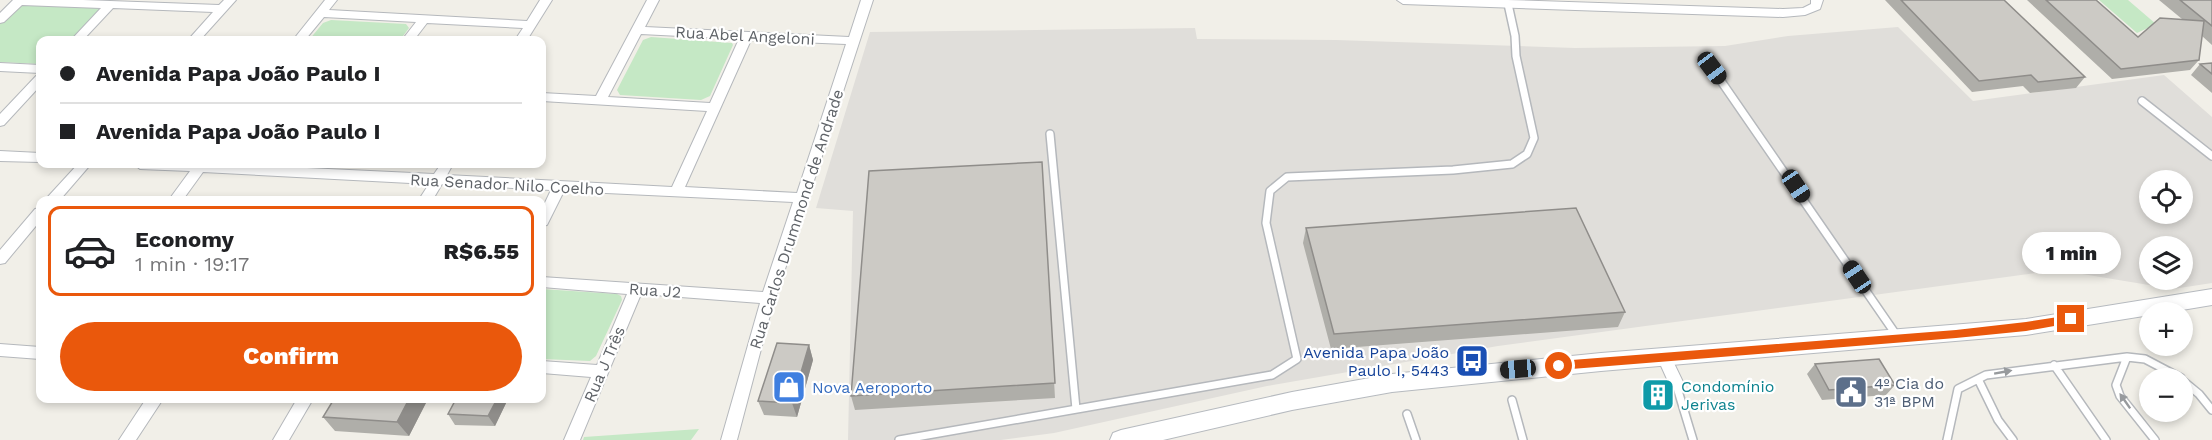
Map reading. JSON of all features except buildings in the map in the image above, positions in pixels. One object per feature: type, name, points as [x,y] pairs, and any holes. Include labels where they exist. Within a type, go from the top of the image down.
[{"type":"main road","points":[[1121,440],[1292,401],[1392,383],[1664,357],[2026,327],[2212,297]]},
{"type":"street","points":[[0,19],[19,0],[221,9]]},
{"type":"street","points":[[197,36],[230,0]]},
{"type":"street","points":[[302,36],[332,0]]},
{"type":"street","points":[[524,36],[546,0]]},
{"type":"street","points":[[600,101],[653,0]]},
{"type":"street","name":"Rua Carlos Drummond de Andrade","points":[[729,440],[769,298],[867,0]]},
{"type":"street","points":[[1403,0],[1714,5],[1783,13],[1805,11],[1816,6],[1817,0]]},
{"type":"street","points":[[81,36],[110,5]]},
{"type":"street","points":[[321,13],[531,25]]},
{"type":"street","points":[[411,36],[424,19]]},
{"type":"street","name":"Rua Abel Angeloni","points":[[637,30],[854,40]]},
{"type":"street","points":[[676,192],[747,35]]},
{"type":"street","points":[[0,67],[36,69]]},
{"type":"street","points":[[0,122],[36,83]]},
{"type":"street","points":[[546,97],[715,107]]},
{"type":"street","points":[[0,156],[36,158]]},
{"type":"street","points":[[56,196],[81,168]]},
{"type":"street","points":[[179,196],[199,168]]},
{"type":"street","name":"Rua Senador Nilo Coelho","points":[[315,168],[437,180],[801,198]]},
{"type":"street","points":[[428,196],[444,168]]},
{"type":"street","points":[[546,213],[560,187]]},
{"type":"street","points":[[2,254],[36,217]]},
{"type":"street","name":"Rua J2","points":[[546,282],[769,298]]},
{"type":"street","name":"Rua J Três","points":[[572,440],[636,289]]},
{"type":"street","points":[[0,350],[36,353]]},
{"type":"street","points":[[1664,357],[1676,384]]},
{"type":"street","points":[[546,367],[601,371]]},
{"type":"street","points":[[127,440],[152,403]]},
{"type":"street","points":[[281,440],[303,403]]},
{"type":"lane","points":[[899,440],[1272,375],[1297,359],[1266,223],[1270,191],[1287,177],[1453,170],[1512,164],[1527,154],[1534,138],[1507,2]]},
{"type":"lane","points":[[1712,68],[1760,133],[1898,338]]},
{"type":"lane","points":[[2142,101],[2212,156]]},
{"type":"lane","points":[[1050,134],[1076,409]]},
{"type":"lane","points":[[2127,357],[2116,385],[2120,396],[2155,440]]},
{"type":"lane","points":[[1947,440],[1958,389],[1986,375],[2054,364],[2127,357],[2145,359],[2162,368]]},
{"type":"lane","points":[[2054,364],[2106,440]]},
{"type":"lane","points":[[1978,379],[1998,420],[2013,440]]},
{"type":"lane","points":[[1676,384],[1693,440]]},
{"type":"lane","points":[[2193,389],[2212,410]]},
{"type":"lane","points":[[1512,400],[1522,440]]},
{"type":"lane","points":[[1407,414],[1416,440]]},
{"type":"shaded area","points":[[1898,27],[1973,101],[2164,75],[2212,117],[2212,283],[2193,286],[2193,236],[2139,236],[2139,283],[2058,270],[1498,346],[1267,386],[1054,433],[1001,440],[848,440],[853,211],[816,208],[870,32],[1195,28],[1197,39],[1336,40],[1575,48],[1725,46],[1788,36]]},
{"type":"green space","points":[[2099,0],[2128,0],[2156,24],[2137,33]]},
{"type":"green space","points":[[19,6],[100,9],[76,36],[36,36],[36,64],[0,62],[0,22]]},
{"type":"green space","points":[[331,20],[406,24],[409,28],[403,36],[312,36],[323,23]]},
{"type":"green space","points":[[651,37],[732,43],[710,96],[701,100],[620,95],[617,90],[643,40]]},
{"type":"green space","points":[[546,289],[621,296],[622,300],[596,356],[590,361],[546,359]]},
{"type":"green space","points":[[699,429],[691,440],[583,440],[584,437]]},
{"type":"place","name":"Avenida Papa João Paulo I, 5443","points":[[1472,361]]},
{"type":"place","name":"Nova Aeroporto","points":[[789,387]]},
{"type":"place","name":"4º Cia do 31ª BPM","points":[[1851,392]]},
{"type":"place","name":"Condomínio Jerivas","points":[[1658,395]]},
{"type":"route","points":[[1559,366],[1956,334],[2026,327],[2071,319]]}]
